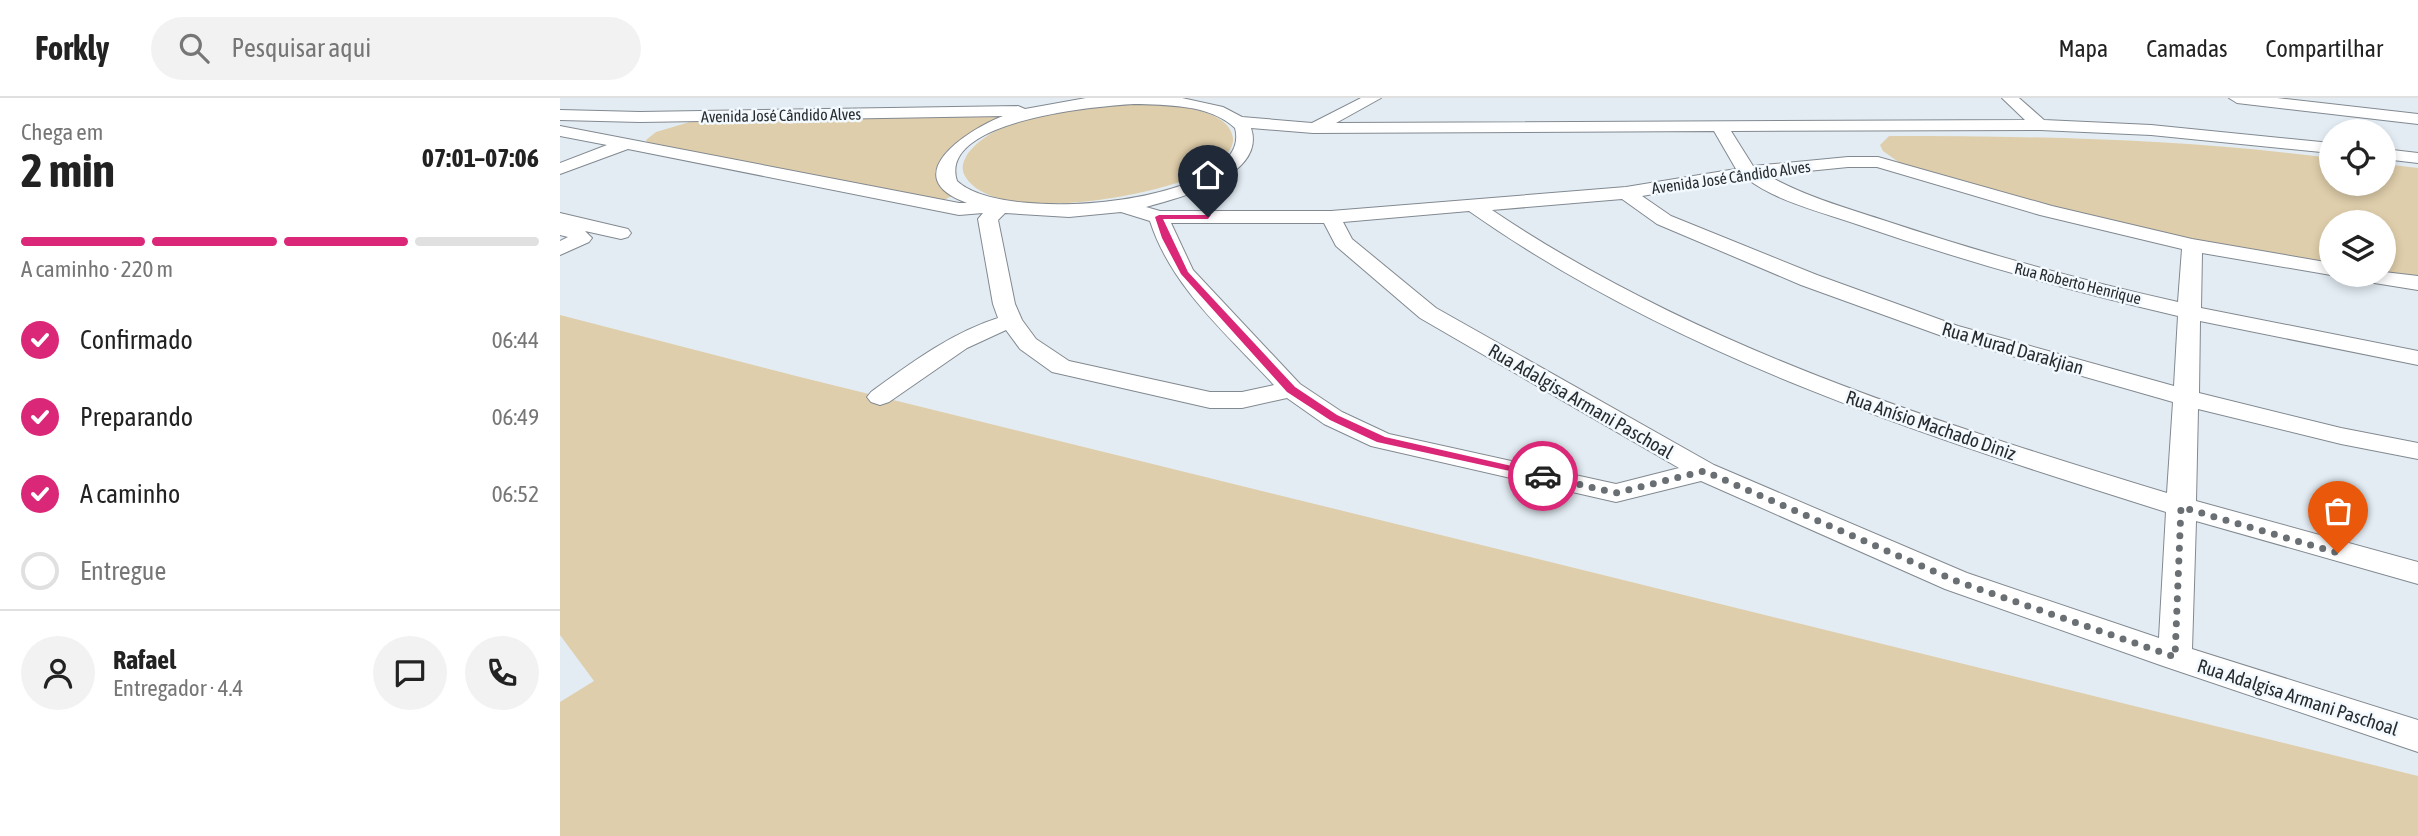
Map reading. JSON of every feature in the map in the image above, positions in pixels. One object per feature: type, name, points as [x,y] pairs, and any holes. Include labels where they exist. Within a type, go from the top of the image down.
[{"type":"street","points":[[560,169],[624,145],[705,98]]},
{"type":"street","points":[[1313,128],[1373,98]]},
{"type":"street","points":[[2010,98],[2040,125]]},
{"type":"street","points":[[2237,98],[2418,119]]},
{"type":"street","points":[[560,131],[959,209],[998,206],[1056,211],[1120,205],[1176,192],[1221,171],[1244,149],[1245,135],[1238,122],[1209,103],[1124,99],[1045,110],[1010,120],[981,132],[959,147],[947,163],[947,178],[951,185],[971,198],[998,206]]},
{"type":"street","name":"Avenida José Cândido Alves","points":[[560,115],[674,116],[1045,110]]},
{"type":"street","points":[[1238,122],[1313,128],[2040,125],[2151,130],[2319,147]]},
{"type":"street","points":[[1720,127],[1748,172]]},
{"type":"street","points":[[1871,127],[1860,142],[1863,151],[1878,162]]},
{"type":"street","points":[[2396,156],[2418,159]]},
{"type":"street","name":"Avenida José Cândido Alves","points":[[1120,205],[1159,217],[1331,217],[1626,193],[1748,172],[1848,162],[1878,162],[2047,211],[2192,245],[2319,267]]},
{"type":"street","name":"Rua Roberto Henrique","points":[[1748,172],[1801,198],[1961,253],[2190,311],[2323,341],[2418,358]]},
{"type":"street","name":"Rua Murad Darakjian","points":[[1626,193],[1664,220],[1847,294],[1950,331],[2186,398],[2341,436],[2418,451]]},
{"type":"street","points":[[998,206],[988,219],[988,228],[1004,304],[1011,321],[1028,344],[1061,367],[1210,400],[1242,400],[1291,389]]},
{"type":"street","name":"Rua Anísio Machado Diniz","points":[[1474,206],[1518,239],[1609,291],[1803,378],[2028,459],[2285,539],[2418,573]]},
{"type":"street","points":[[1159,217],[1166,238],[1184,273],[1291,389],[1333,418],[1381,440],[1616,493],[1704,471]]},
{"type":"street","name":"Rua Adalgisa Armani Paschoal","points":[[1331,217],[1343,242],[1428,313],[1704,471],[1956,581],[2175,657],[2418,736]]},
{"type":"street","points":[[560,219],[621,233]]},
{"type":"street","points":[[560,229],[582,238],[560,249]]},
{"type":"street","points":[[2175,657],[2192,245]]},
{"type":"street","points":[[2396,280],[2418,283]]},
{"type":"street","points":[[880,397],[956,345],[988,327],[1011,321]]},
{"type":"shaded area","points":[[1134,103],[1191,108],[1219,119],[1229,127],[1233,138],[1231,148],[1225,157],[1208,170],[1187,180],[1120,197],[1082,202],[1044,204],[1009,201],[982,192],[965,176],[963,164],[969,152],[984,138],[1002,128],[1046,114]]},
{"type":"shaded area","points":[[1008,114],[975,130],[946,152],[935,173],[943,189],[952,196],[944,200],[648,144],[646,140],[656,132],[693,121]]},
{"type":"shaded area","points":[[1889,136],[2000,137],[2110,140],[2319,157],[2319,196],[2396,196],[2396,165],[2418,168],[2418,277],[2396,274],[2396,210],[2319,210],[2319,262],[2193,240],[2053,206],[1900,163],[1883,151],[1880,145]]},
{"type":"shaded area","points":[[560,315],[800,377],[2418,776],[2418,836],[560,836],[560,702],[594,681],[560,635]]},
{"type":"way so far","points":[[1543,476],[1616,493],[1704,471],[1956,581],[2175,657],[2181,507],[2338,553]]},
{"type":"route","points":[[1208,217],[1159,217],[1166,238],[1184,273],[1291,389],[1333,418],[1381,440],[1543,476]]}]
